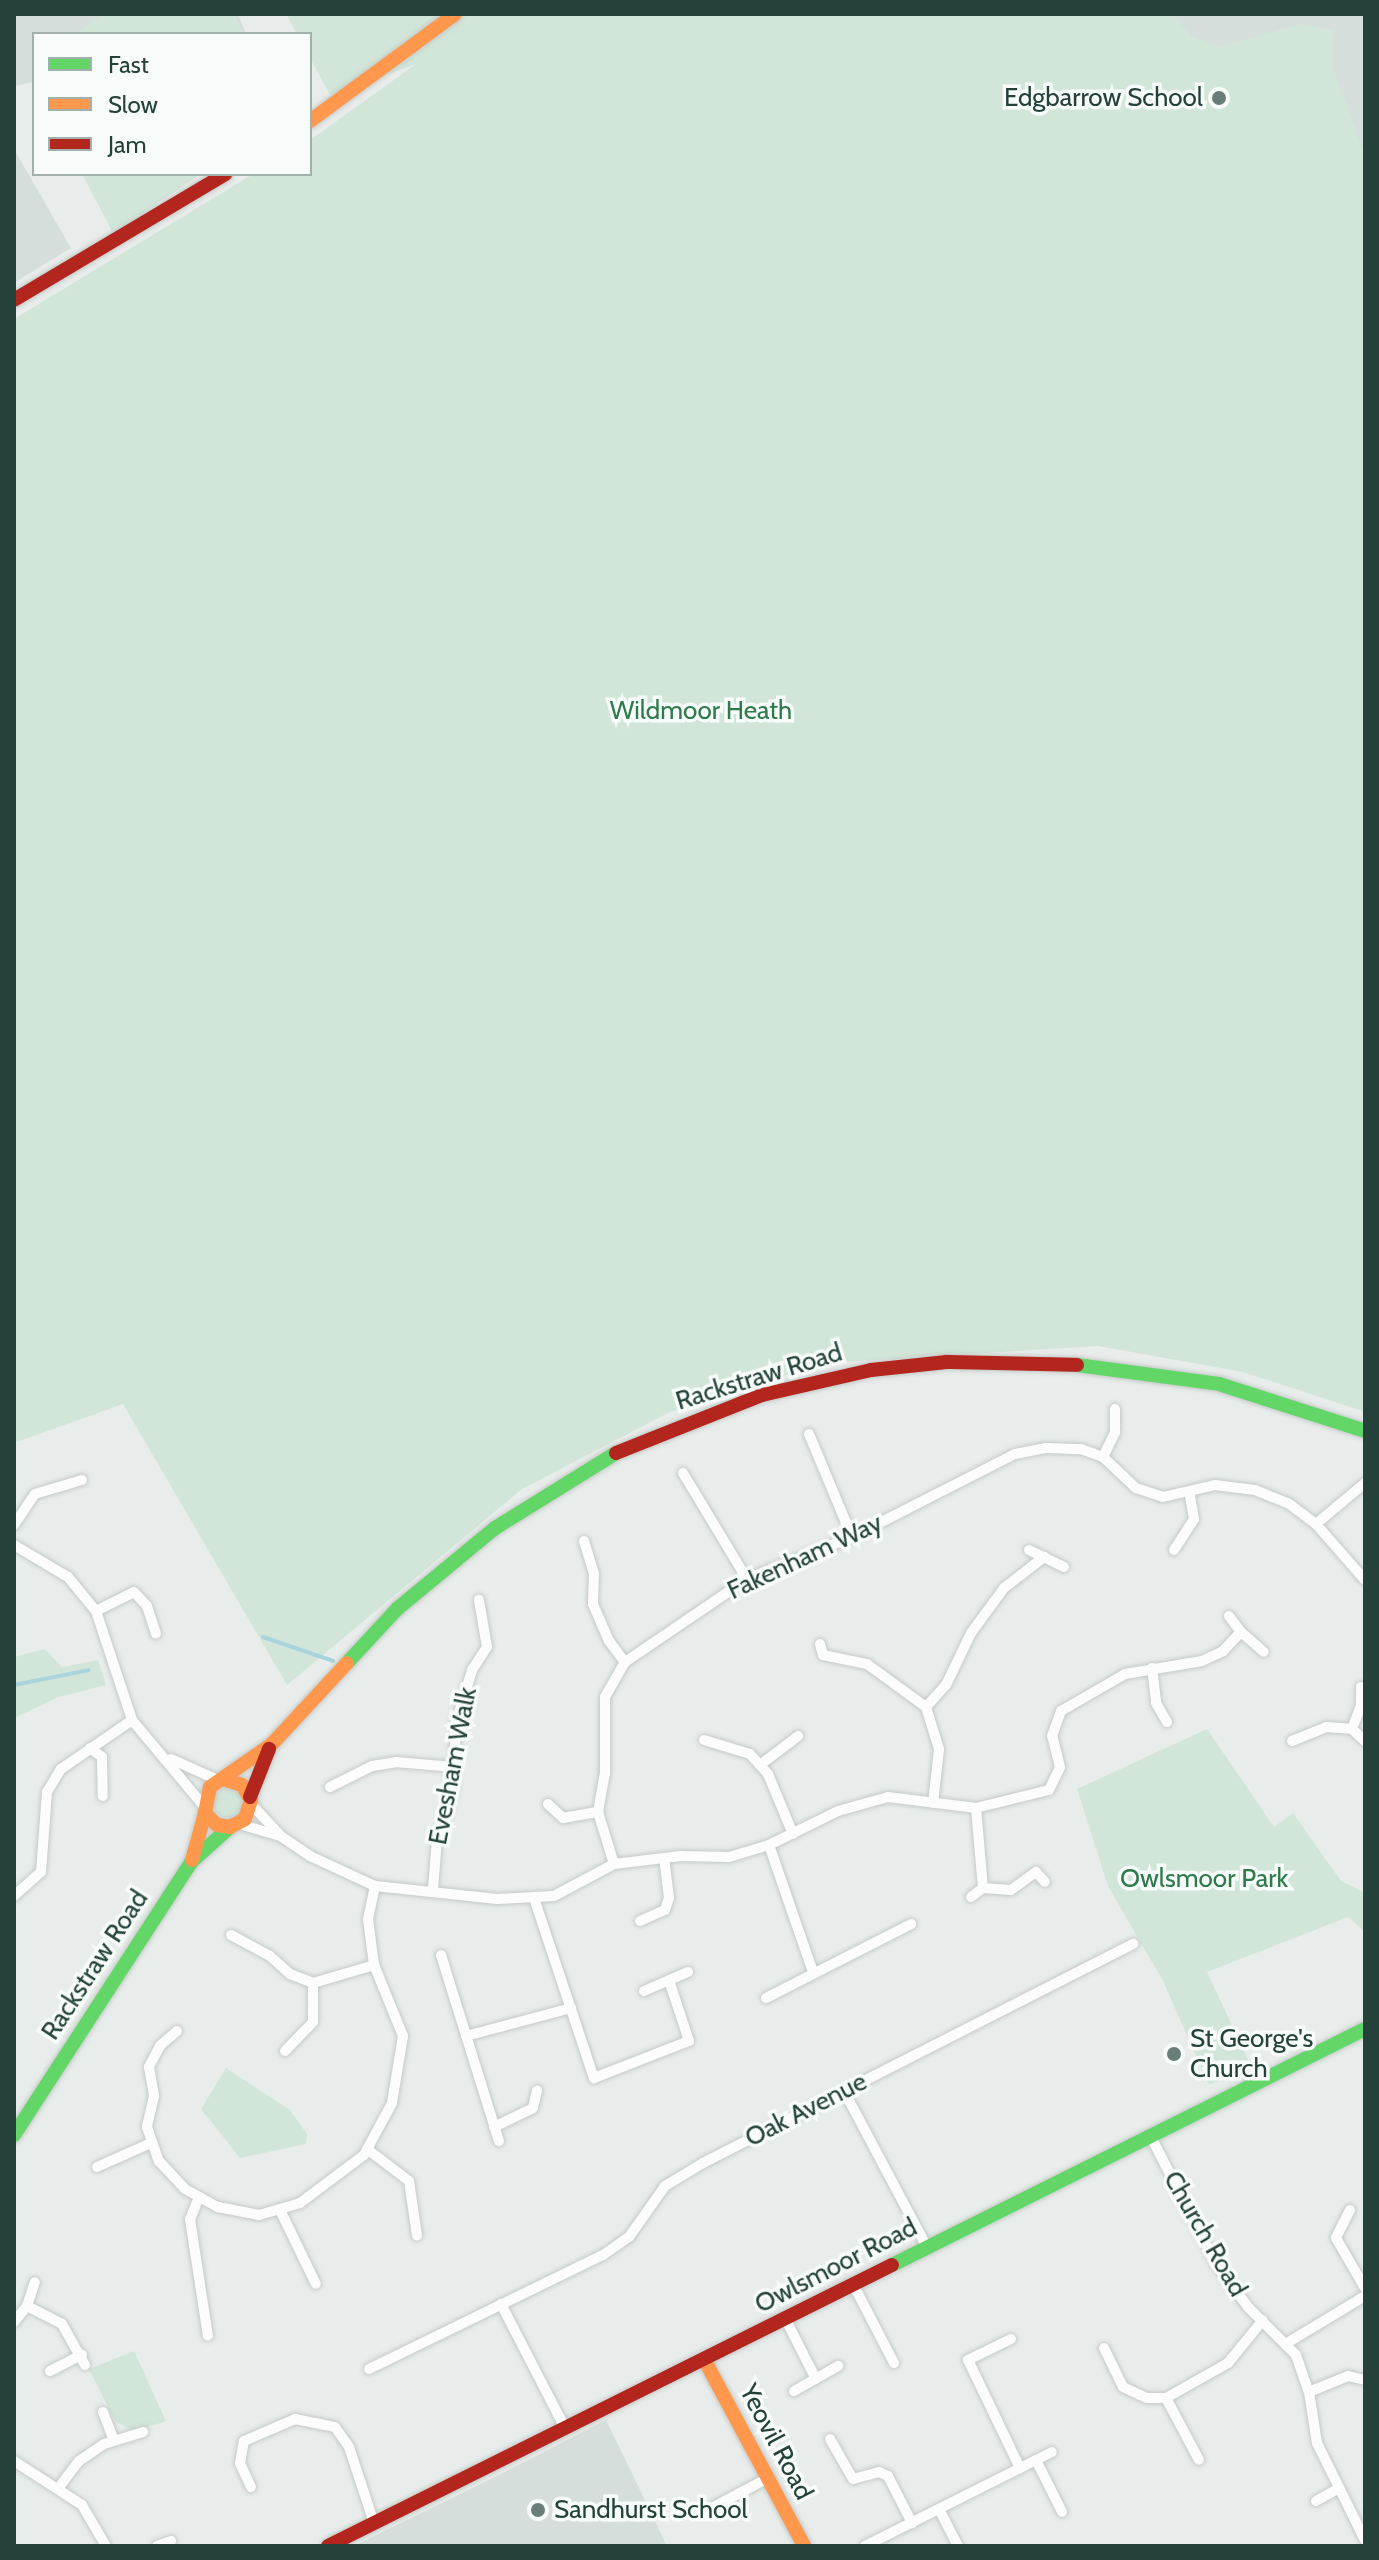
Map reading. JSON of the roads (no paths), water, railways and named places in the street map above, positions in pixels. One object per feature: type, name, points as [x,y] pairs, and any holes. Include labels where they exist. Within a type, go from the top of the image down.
[{"type":"main road","points":[[312,120],[455,14]]},
{"type":"main road","points":[[14,300],[222,176]]},
{"type":"main road","name":"Rackstraw Road","points":[[223,1780],[272,1744],[406,1601],[495,1528],[626,1448],[762,1395],[901,1366],[1049,1361],[1219,1384],[1365,1431]]},
{"type":"main road","name":"Rackstraw Road","points":[[250,1800],[272,1744]]},
{"type":"main road","points":[[223,1780],[239,1783],[250,1800],[234,1826],[213,1823],[204,1809],[207,1790],[223,1780]]},
{"type":"main road","name":"Rackstraw Road","points":[[191,1862],[204,1809]]},
{"type":"main road","name":"Rackstraw Road","points":[[14,2135],[191,1862],[234,1826]]},
{"type":"main road","name":"Owlsmoor Road","points":[[328,2546],[705,2361],[785,2318],[1365,2029]]},
{"type":"main road","name":"Yeovil Road","points":[[705,2361],[804,2546]]},
{"type":"street","points":[[1115,1409],[1115,1432],[1103,1457],[1136,1488],[1163,1497],[1215,1485],[1255,1490],[1288,1503],[1316,1524],[1365,1580]]},
{"type":"street","points":[[809,1434],[852,1537]]},
{"type":"street","name":"Fakenham Way","points":[[614,1864],[598,1812],[605,1774],[605,1697],[625,1662],[747,1579],[852,1537],[1015,1454],[1046,1448],[1103,1457]]},
{"type":"street","points":[[683,1473],[747,1579]]},
{"type":"street","points":[[14,1525],[35,1494],[82,1480]]},
{"type":"street","points":[[1316,1524],[1365,1483]]},
{"type":"street","points":[[1174,1550],[1194,1519],[1189,1492]]},
{"type":"street","points":[[584,1541],[594,1574],[593,1604],[609,1641],[625,1662]]},
{"type":"street","points":[[14,1545],[68,1577],[96,1611],[132,1720],[166,1756],[204,1809]]},
{"type":"street","points":[[1029,1550],[1064,1567]]},
{"type":"street","points":[[926,1707],[946,1685],[971,1633],[1004,1588],[1044,1557]]},
{"type":"street","points":[[96,1611],[134,1592],[147,1606],[156,1634]]},
{"type":"street","name":"Evesham Walk","points":[[433,1889],[437,1839],[453,1791],[463,1694],[487,1647],[479,1600]]},
{"type":"street","points":[[1229,1616],[1241,1632],[1264,1652]]},
{"type":"street","points":[[234,1826],[282,1837],[347,1876],[375,1886],[433,1889],[497,1899],[534,1898],[574,1889],[614,1864],[729,1857],[769,1845],[838,1811],[888,1797],[976,1808],[1049,1790],[1059,1777],[1052,1736],[1061,1711],[1125,1674],[1202,1661],[1223,1651],[1241,1632]]},
{"type":"street","points":[[820,1644],[823,1655],[867,1664],[926,1707],[939,1749],[933,1803]]},
{"type":"street","points":[[1152,1668],[1156,1703],[1167,1722]]},
{"type":"street","points":[[1352,1729],[1361,1706],[1361,1687]]},
{"type":"street","points":[[14,1896],[41,1872],[47,1792],[61,1769],[132,1720]]},
{"type":"street","points":[[1292,1741],[1326,1727],[1352,1729],[1365,1741]]},
{"type":"street","points":[[760,1765],[798,1736]]},
{"type":"street","points":[[704,1740],[732,1744],[760,1765],[793,1834]]},
{"type":"street","points":[[90,1748],[102,1757],[103,1796]]},
{"type":"street","points":[[166,1756],[223,1780]]},
{"type":"street","points":[[330,1787],[384,1764],[454,1767]]},
{"type":"street","points":[[250,1800],[282,1837]]},
{"type":"street","points":[[548,1804],[563,1818],[598,1812]]},
{"type":"street","points":[[976,1808],[983,1888]]},
{"type":"street","points":[[769,1845],[813,1972]]},
{"type":"street","points":[[640,1921],[665,1910],[669,1898],[664,1859]]},
{"type":"street","points":[[971,1897],[983,1888],[1011,1890],[1036,1872],[1045,1882]]},
{"type":"street","points":[[177,2031],[160,2046],[149,2067],[154,2096],[147,2127],[159,2161],[199,2197],[218,2207],[259,2215],[300,2203],[367,2149],[392,2103],[403,2036],[374,1965],[368,1919],[375,1886]]},
{"type":"street","points":[[534,1898],[594,2078],[689,2041],[669,1980]]},
{"type":"street","points":[[766,1998],[911,1924]]},
{"type":"street","points":[[231,1935],[270,1956],[290,1974],[313,1983],[374,1965]]},
{"type":"street","name":"Oak Avenue","points":[[369,2369],[603,2255],[629,2237],[665,2186],[1133,1944]]},
{"type":"street","points":[[441,1955],[499,2141]]},
{"type":"street","points":[[644,1991],[688,1972]]},
{"type":"street","points":[[285,2051],[313,2022],[313,1983]]},
{"type":"street","points":[[466,2036],[571,2008]]},
{"type":"street","points":[[494,2127],[533,2108],[537,2090]]},
{"type":"street","points":[[844,2091],[927,2247]]},
{"type":"street","name":"Church Road","points":[[1150,2135],[1216,2264],[1263,2320],[1287,2343],[1309,2392],[1317,2443],[1365,2540]]},
{"type":"street","points":[[97,2167],[151,2143]]},
{"type":"street","points":[[367,2149],[409,2181],[417,2235]]},
{"type":"street","points":[[199,2197],[190,2219],[208,2336]]},
{"type":"street","points":[[280,2210],[316,2284]]},
{"type":"street","points":[[1350,2210],[1336,2238],[1365,2288]]},
{"type":"street","points":[[14,2322],[27,2306],[35,2282]]},
{"type":"street","points":[[853,2284],[894,2363]]},
{"type":"street","points":[[1287,2343],[1365,2296]]},
{"type":"street","points":[[501,2304],[565,2428]]},
{"type":"street","points":[[27,2306],[62,2324],[84,2360],[50,2371]]},
{"type":"street","points":[[785,2318],[816,2379]]},
{"type":"street","points":[[1104,2348],[1123,2387],[1147,2398],[1166,2398],[1228,2363],[1263,2320]]},
{"type":"street","points":[[1011,2339],[968,2360],[1020,2468]]},
{"type":"street","points":[[794,2391],[838,2366]]},
{"type":"street","points":[[1309,2392],[1348,2376],[1365,2380]]},
{"type":"street","points":[[1166,2398],[1199,2460]]},
{"type":"street","points":[[103,2412],[114,2440]]},
{"type":"street","points":[[251,2487],[240,2463],[244,2441],[295,2419],[335,2427],[349,2447],[374,2523]]},
{"type":"street","points":[[60,2486],[79,2461],[114,2440],[143,2432]]},
{"type":"street","points":[[830,2439],[853,2479],[879,2472],[888,2476],[912,2523]]},
{"type":"street","points":[[865,2546],[1052,2452]]},
{"type":"street","points":[[1036,2460],[1062,2512]]},
{"type":"street","points":[[14,2461],[60,2486],[82,2505],[106,2546]]},
{"type":"street","points":[[706,2511],[768,2478]]},
{"type":"street","points":[[1316,2501],[1338,2489]]},
{"type":"street","points":[[939,2509],[958,2546]]},
{"type":"street","points":[[157,2546],[171,2541]]},
{"type":"waterway","points":[[263,1637],[333,1661]]},
{"type":"waterway","points":[[14,1685],[89,1670]]},
{"type":"place","name":"Edgbarrow School","points":[[1219,98]]},
{"type":"place","name":"St George's Church","points":[[1174,2054]]},
{"type":"place","name":"Sandhurst School","points":[[538,2510]]},
{"type":"park label","name":"Wildmoor Heath","points":[[701,711]]},
{"type":"park label","name":"Owlsmoor Park","points":[[1204,1879]]}]
